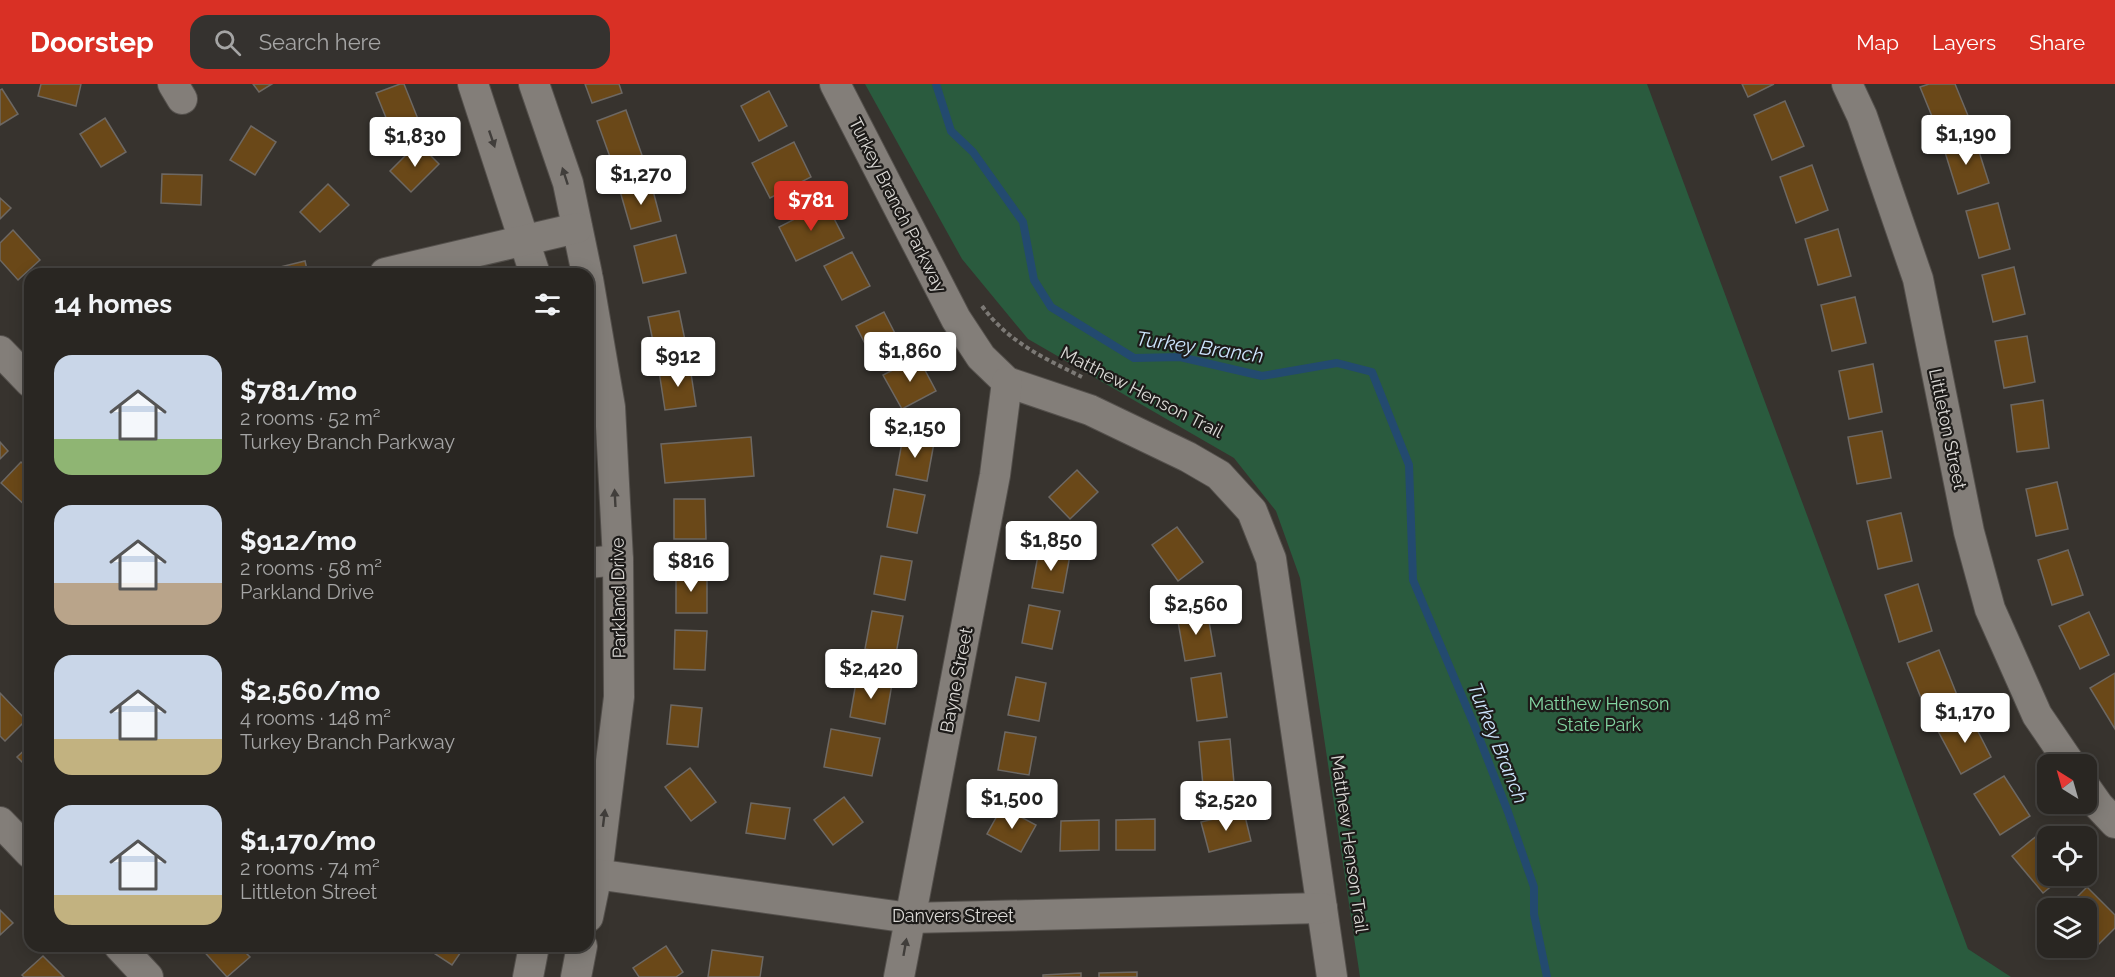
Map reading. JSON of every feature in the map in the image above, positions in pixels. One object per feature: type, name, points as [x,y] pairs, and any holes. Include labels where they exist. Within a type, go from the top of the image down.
[{"type":"street","points":[[473,84],[534,268]]},
{"type":"street","points":[[534,84],[568,183],[586,268]]},
{"type":"street","name":"Turkey Branch Parkway","points":[[835,84],[956,319],[981,357],[1007,382],[1090,410],[1188,457],[1219,475],[1252,511],[1271,559],[1332,977]]},
{"type":"street","name":"Littleton Street","points":[[1847,84],[1862,116],[1917,279],[1969,532],[1989,609],[2037,715],[2064,754]]},
{"type":"street","points":[[406,268],[577,228]]},
{"type":"street","name":"Parkland Drive","points":[[594,314],[610,407],[618,560],[619,697],[594,861]]},
{"type":"street","points":[[0,351],[24,376]]},
{"type":"street","name":"Bayne Street","points":[[899,977],[995,475],[1007,382]]},
{"type":"street","points":[[594,562],[618,560]]},
{"type":"street","points":[[2097,804],[2115,823]]},
{"type":"street","points":[[0,822],[24,847]]},
{"type":"street","name":"Danvers Street","points":[[594,874],[910,918],[1322,908]]},
{"type":"street","points":[[125,952],[148,977]]},
{"type":"street","points":[[528,977],[533,952]]},
{"type":"street","points":[[576,977],[581,952]]},
{"type":"path","name":"Matthew Henson Trail","points":[[978,298],[996,324],[1010,337],[1028,350],[1089,381]]},
{"type":"green space","name":"Matthew Henson State Park","points":[[865,84],[1647,84],[1968,949],[2011,977],[1360,977],[1300,578],[1276,511],[1234,458],[1028,339],[962,259]]},
{"type":"building","points":[[41,84],[81,84],[76,106],[38,96]]},
{"type":"building","points":[[253,84],[272,84],[259,92]]},
{"type":"building","points":[[404,84],[418,119],[391,130],[376,93]]},
{"type":"building","points":[[585,84],[619,84],[622,93],[592,103]]},
{"type":"building","points":[[1742,84],[1774,84],[1748,97]]},
{"type":"building","points":[[1929,84],[1955,84],[1969,118],[1938,131],[1920,87]]},
{"type":"building","points":[[2,89],[18,114],[0,125],[0,90]]},
{"type":"building","points":[[769,91],[787,126],[759,141],[741,106]]},
{"type":"building","points":[[1785,101],[1804,146],[1772,160],[1754,115]]},
{"type":"building","points":[[626,110],[643,158],[614,168],[597,121]]},
{"type":"building","points":[[105,118],[126,152],[101,167],[80,134]]},
{"type":"building","points":[[251,126],[276,142],[255,175],[230,160]]},
{"type":"building","points":[[1975,139],[1989,183],[1958,194],[1944,149]]},
{"type":"building","points":[[794,142],[811,177],[770,198],[752,163]]},
{"type":"building","points":[[418,143],[439,164],[411,192],[390,171]]},
{"type":"building","points":[[1812,165],[1828,210],[1796,223],[1780,177]]},
{"type":"building","points":[[162,174],[202,175],[201,205],[161,203]]},
{"type":"building","points":[[651,183],[661,221],[631,229],[620,191]]},
{"type":"building","points":[[328,184],[349,205],[320,232],[300,212]]},
{"type":"building","points":[[0,198],[11,208],[0,219]]},
{"type":"building","points":[[826,203],[844,238],[796,261],[779,227]]},
{"type":"building","points":[[1998,203],[2010,249],[1979,258],[1966,211]]},
{"type":"building","points":[[1838,229],[1851,276],[1818,285],[1805,239]]},
{"type":"building","points":[[13,230],[40,260],[31,268],[24,268],[24,275],[18,280],[0,260],[0,243]]},
{"type":"building","points":[[676,235],[686,273],[643,283],[634,246]]},
{"type":"building","points":[[852,252],[870,286],[842,300],[824,266]]},
{"type":"building","points":[[305,261],[307,268],[276,268]]},
{"type":"building","points":[[2014,267],[2025,314],[1993,322],[1982,275]]},
{"type":"building","points":[[1855,297],[1866,343],[1832,351],[1821,305]]},
{"type":"building","points":[[679,311],[687,350],[656,356],[648,317]]},
{"type":"building","points":[[884,312],[902,347],[874,361],[856,326]]},
{"type":"building","points":[[2027,336],[2035,382],[2004,388],[1995,341]]},
{"type":"building","points":[[918,357],[936,391],[902,409],[883,375]]},
{"type":"building","points":[[1873,364],[1882,412],[1849,419],[1839,371]]},
{"type":"building","points":[[690,367],[696,406],[665,410],[659,371]]},
{"type":"building","points":[[2043,400],[2049,448],[2017,452],[2011,405]]},
{"type":"building","points":[[1882,431],[1891,478],[1857,484],[1848,437]]},
{"type":"building","points":[[751,437],[754,476],[665,483],[661,444]]},
{"type":"building","points":[[903,437],[934,443],[927,481],[896,475]]},
{"type":"building","points":[[0,442],[8,451],[0,459]]},
{"type":"building","points":[[21,462],[24,465],[24,504],[1,483]]},
{"type":"building","points":[[1077,470],[1098,492],[1070,519],[1049,497]]},
{"type":"building","points":[[2057,482],[2068,529],[2036,536],[2026,489]]},
{"type":"building","points":[[894,489],[925,495],[917,533],[887,527]]},
{"type":"building","points":[[674,499],[705,499],[706,539],[674,539]]},
{"type":"building","points":[[1901,513],[1912,561],[1878,569],[1867,521]]},
{"type":"building","points":[[1177,527],[1203,562],[1178,581],[1152,545]]},
{"type":"building","points":[[1039,550],[1070,555],[1063,593],[1032,588]]},
{"type":"building","points":[[2068,550],[2083,595],[2052,605],[2038,560]]},
{"type":"building","points":[[881,556],[912,561],[905,600],[874,594]]},
{"type":"building","points":[[676,574],[707,574],[707,613],[676,613]]},
{"type":"building","points":[[1918,584],[1932,631],[1899,642],[1885,595]]},
{"type":"building","points":[[1029,605],[1060,611],[1052,649],[1022,643]]},
{"type":"building","points":[[1207,610],[1215,656],[1185,661],[1177,616]]},
{"type":"building","points":[[872,611],[903,616],[896,654],[865,649]]},
{"type":"building","points":[[2089,612],[2109,655],[2080,669],[2059,626]]},
{"type":"building","points":[[675,630],[707,631],[705,670],[674,669]]},
{"type":"building","points":[[1939,650],[1957,695],[1925,708],[1907,663]]},
{"type":"building","points":[[1221,673],[1227,717],[1197,721],[1191,678]]},
{"type":"building","points":[[2115,673],[2115,729],[2090,688]]},
{"type":"building","points":[[857,677],[892,684],[885,724],[850,717]]},
{"type":"building","points":[[1016,677],[1046,683],[1039,721],[1008,715]]},
{"type":"building","points":[[0,693],[24,718],[24,722],[5,741],[0,736]]},
{"type":"building","points":[[671,705],[702,708],[698,747],[667,744]]},
{"type":"building","points":[[1969,714],[1991,757],[1961,774],[1938,731]]},
{"type":"building","points":[[831,729],[880,738],[872,776],[824,767]]},
{"type":"building","points":[[1005,732],[1036,737],[1029,775],[998,770]]},
{"type":"building","points":[[1230,739],[1234,783],[1203,786],[1199,742]]},
{"type":"building","points":[[24,751],[24,764],[17,757]]},
{"type":"building","points":[[690,768],[716,802],[691,821],[665,787]]},
{"type":"building","points":[[2004,776],[2030,816],[2000,835],[1974,794]]},
{"type":"building","points":[[844,797],[863,822],[833,845],[814,820]]},
{"type":"building","points":[[751,803],[790,808],[785,839],[746,833]]},
{"type":"building","points":[[1002,807],[1036,825],[1021,852],[987,834]]},
{"type":"building","points":[[1244,812],[1251,841],[1209,852],[1201,822]]},
{"type":"building","points":[[1155,819],[1155,850],[1116,850],[1116,820]]},
{"type":"building","points":[[1099,820],[1099,850],[1060,851],[1061,821]]},
{"type":"building","points":[[2037,836],[2037,886],[2012,856]]},
{"type":"building","points":[[2037,886],[2052,886],[2043,893]]},
{"type":"building","points":[[2087,887],[2115,915],[2115,928],[2097,946],[2097,898],[2076,898]]},
{"type":"building","points":[[0,910],[13,923],[0,935]]},
{"type":"building","points":[[666,946],[683,972],[676,977],[639,977],[633,968]]},
{"type":"building","points":[[712,950],[763,957],[760,977],[708,977]]},
{"type":"building","points":[[204,952],[245,952],[250,957],[227,977]]},
{"type":"building","points":[[432,952],[461,952],[452,965]]},
{"type":"building","points":[[43,956],[64,977],[24,977],[22,975]]},
{"type":"building","points":[[1137,972],[1137,977],[1099,977],[1099,973]]},
{"type":"building","points":[[1081,973],[1081,977],[1043,977],[1043,975]]},
{"type":"waterway","name":"Turkey Branch","points":[[936,84],[951,131],[973,152],[1023,222],[1034,280],[1051,307],[1134,358],[1180,357],[1262,376],[1337,363],[1372,372],[1409,465],[1413,580],[1475,727],[1534,887],[1534,914],[1547,977]]}]
